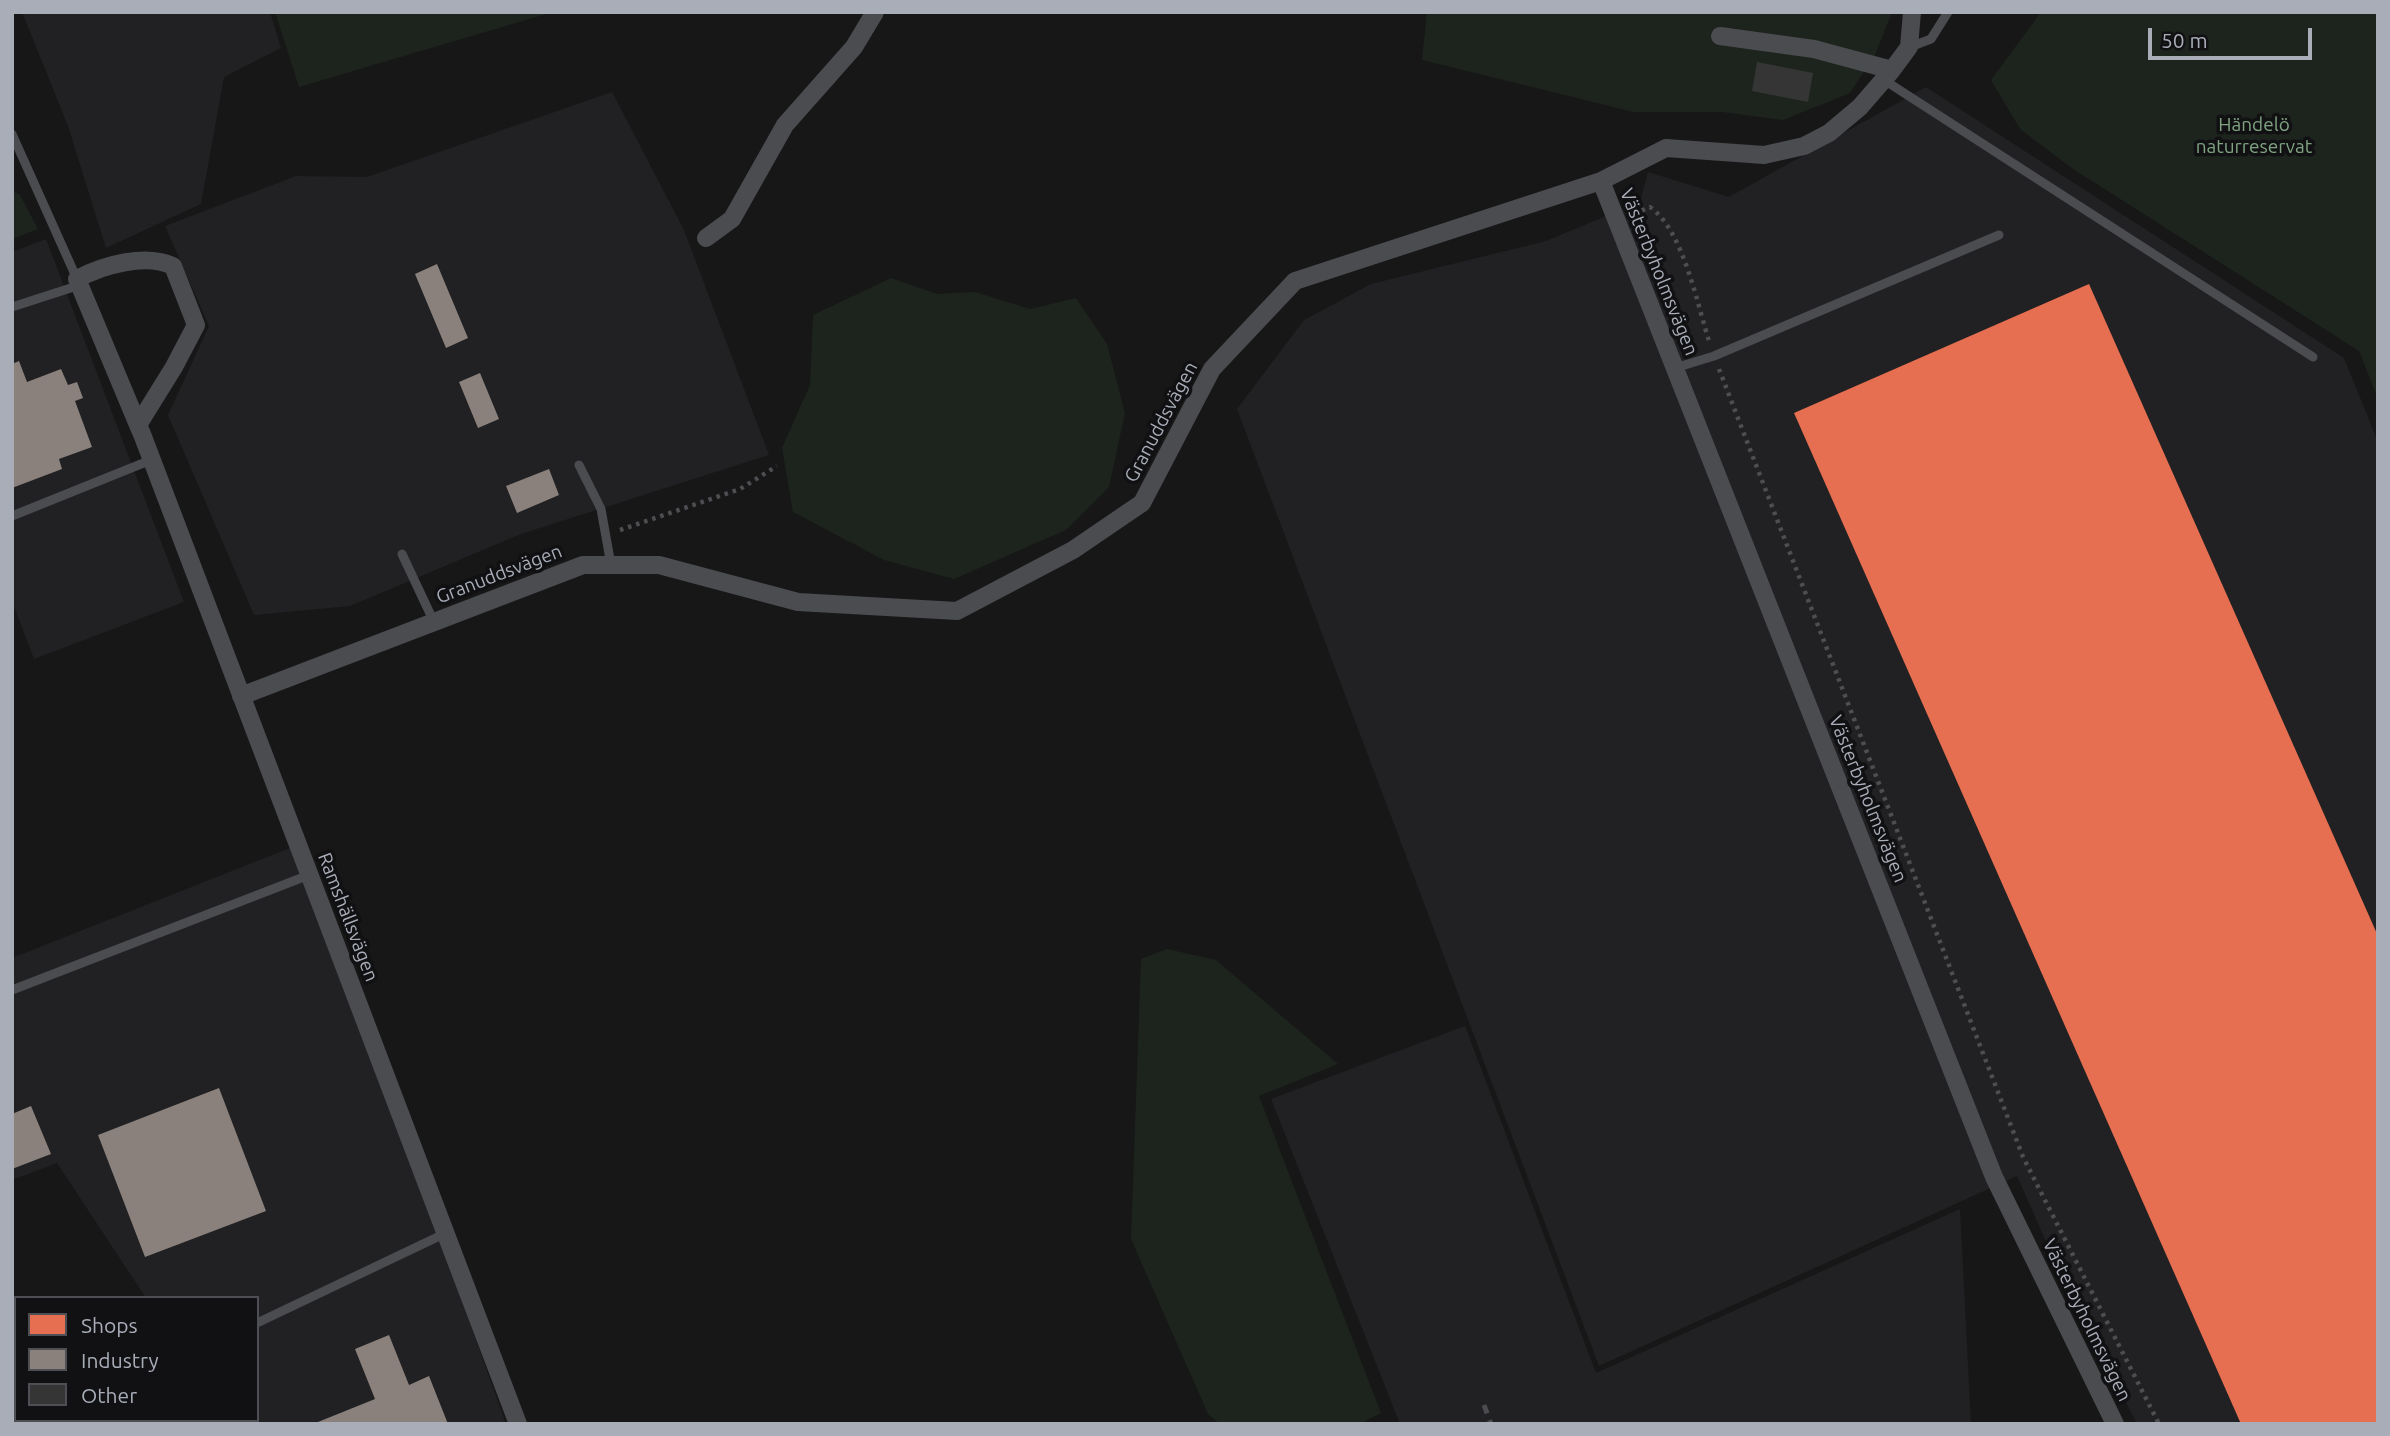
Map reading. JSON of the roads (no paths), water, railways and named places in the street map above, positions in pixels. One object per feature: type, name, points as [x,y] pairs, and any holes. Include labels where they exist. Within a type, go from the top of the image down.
[{"type":"street","points":[[706,237],[732,219],[785,125],[854,47],[875,12]]},
{"type":"street","points":[[1909,47],[1912,12]]},
{"type":"street","points":[[1720,36],[1814,49],[1888,75]]},
{"type":"street","name":"Granuddsvägen","points":[[241,696],[583,565],[659,565],[798,602],[957,611],[1073,550],[1142,503],[1212,369],[1295,281],[1601,181],[1666,148],[1764,155],[1804,146],[1829,134],[1860,107],[1909,47]]},
{"type":"street","name":"Västerbyholmsvägen","points":[[1601,181],[1994,1177],[2115,1424]]},
{"type":"street","points":[[78,282],[94,270],[139,262],[161,260],[173,266],[196,326],[138,425]]},
{"type":"street","name":"Ramshällsvägen","points":[[78,282],[138,425],[518,1424]]},
{"type":"lane","points":[[1909,47],[1931,39],[1948,12]]},
{"type":"lane","points":[[1888,75],[2313,358]]},
{"type":"lane","points":[[12,134],[78,282],[12,307]]},
{"type":"lane","points":[[1675,368],[1714,356],[1999,235]]},
{"type":"lane","points":[[12,516],[151,460]]},
{"type":"lane","points":[[579,465],[601,509],[611,565]]},
{"type":"lane","points":[[402,554],[434,622]]},
{"type":"lane","points":[[12,990],[309,875]]},
{"type":"lane","points":[[259,1322],[446,1233]]},
{"type":"railway","points":[[1484,1405],[1491,1424]]},
{"type":"park label","name":"Händelö naturreservat","points":[[2254,136]]}]
